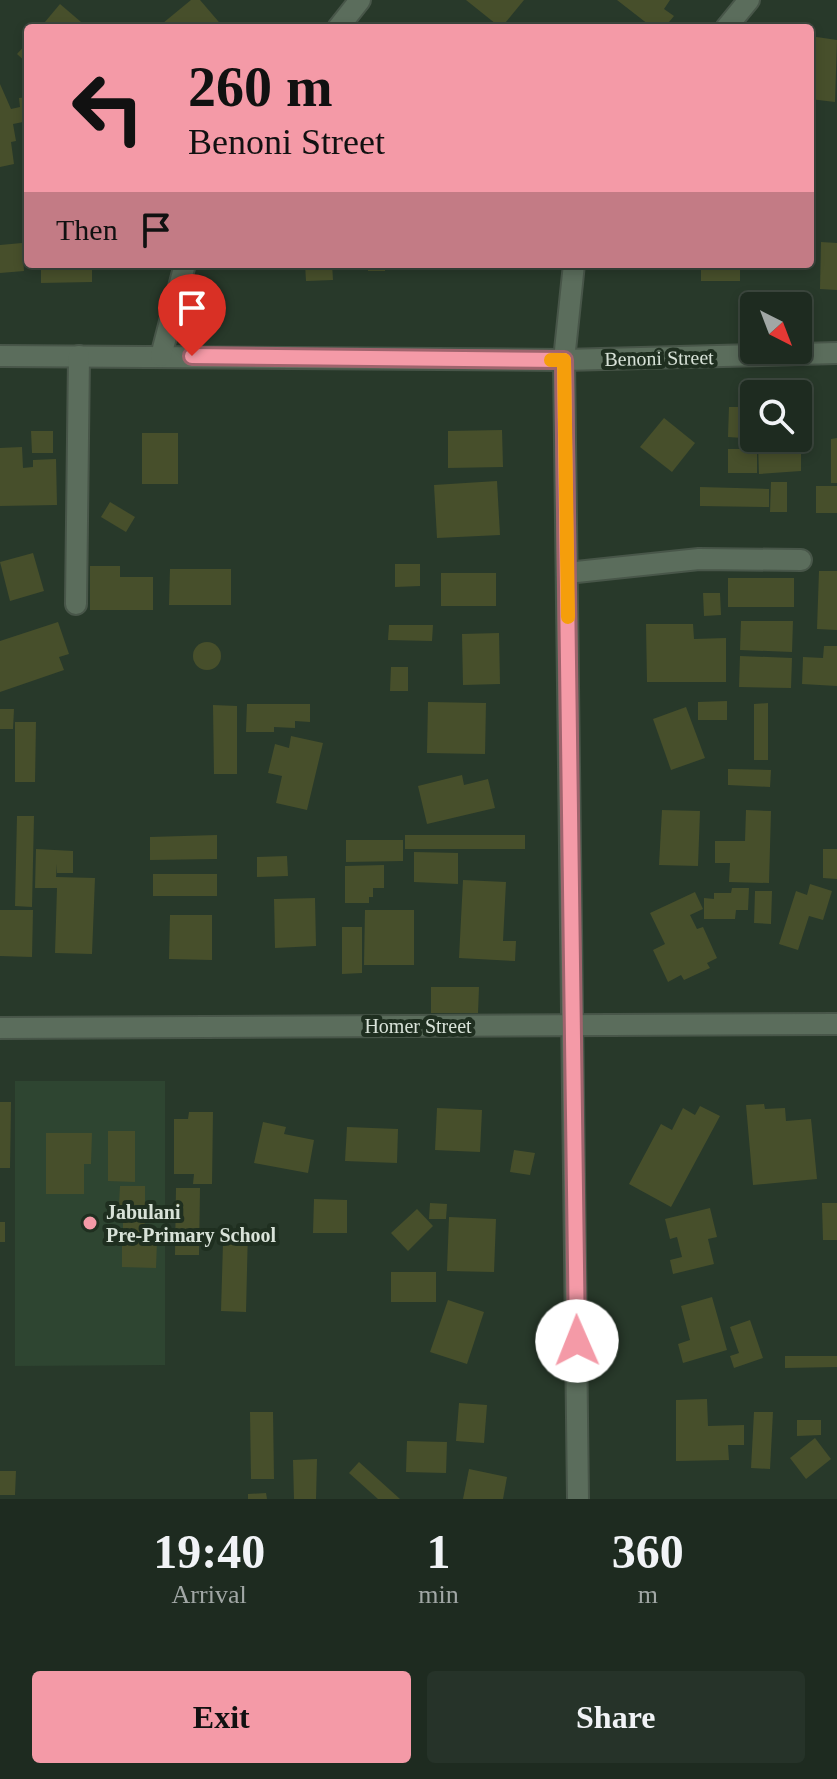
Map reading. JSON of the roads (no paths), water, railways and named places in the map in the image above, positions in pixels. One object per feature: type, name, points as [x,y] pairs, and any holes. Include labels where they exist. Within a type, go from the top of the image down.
[{"type":"street","points":[[341,24],[360,0]]},
{"type":"street","points":[[729,24],[749,0]]},
{"type":"street","points":[[161,356],[184,268]]},
{"type":"street","points":[[574,268],[564,360],[578,1499]]},
{"type":"street","name":"Benoni Street","points":[[0,356],[564,360],[837,353]]},
{"type":"street","points":[[76,604],[79,356]]},
{"type":"street","points":[[567,573],[699,559],[801,560]]},
{"type":"street","name":"Homer Street","points":[[0,1028],[837,1024]]},
{"type":"place","name":"Jabulani Pre-Primary School","points":[[90,1223]]}]
